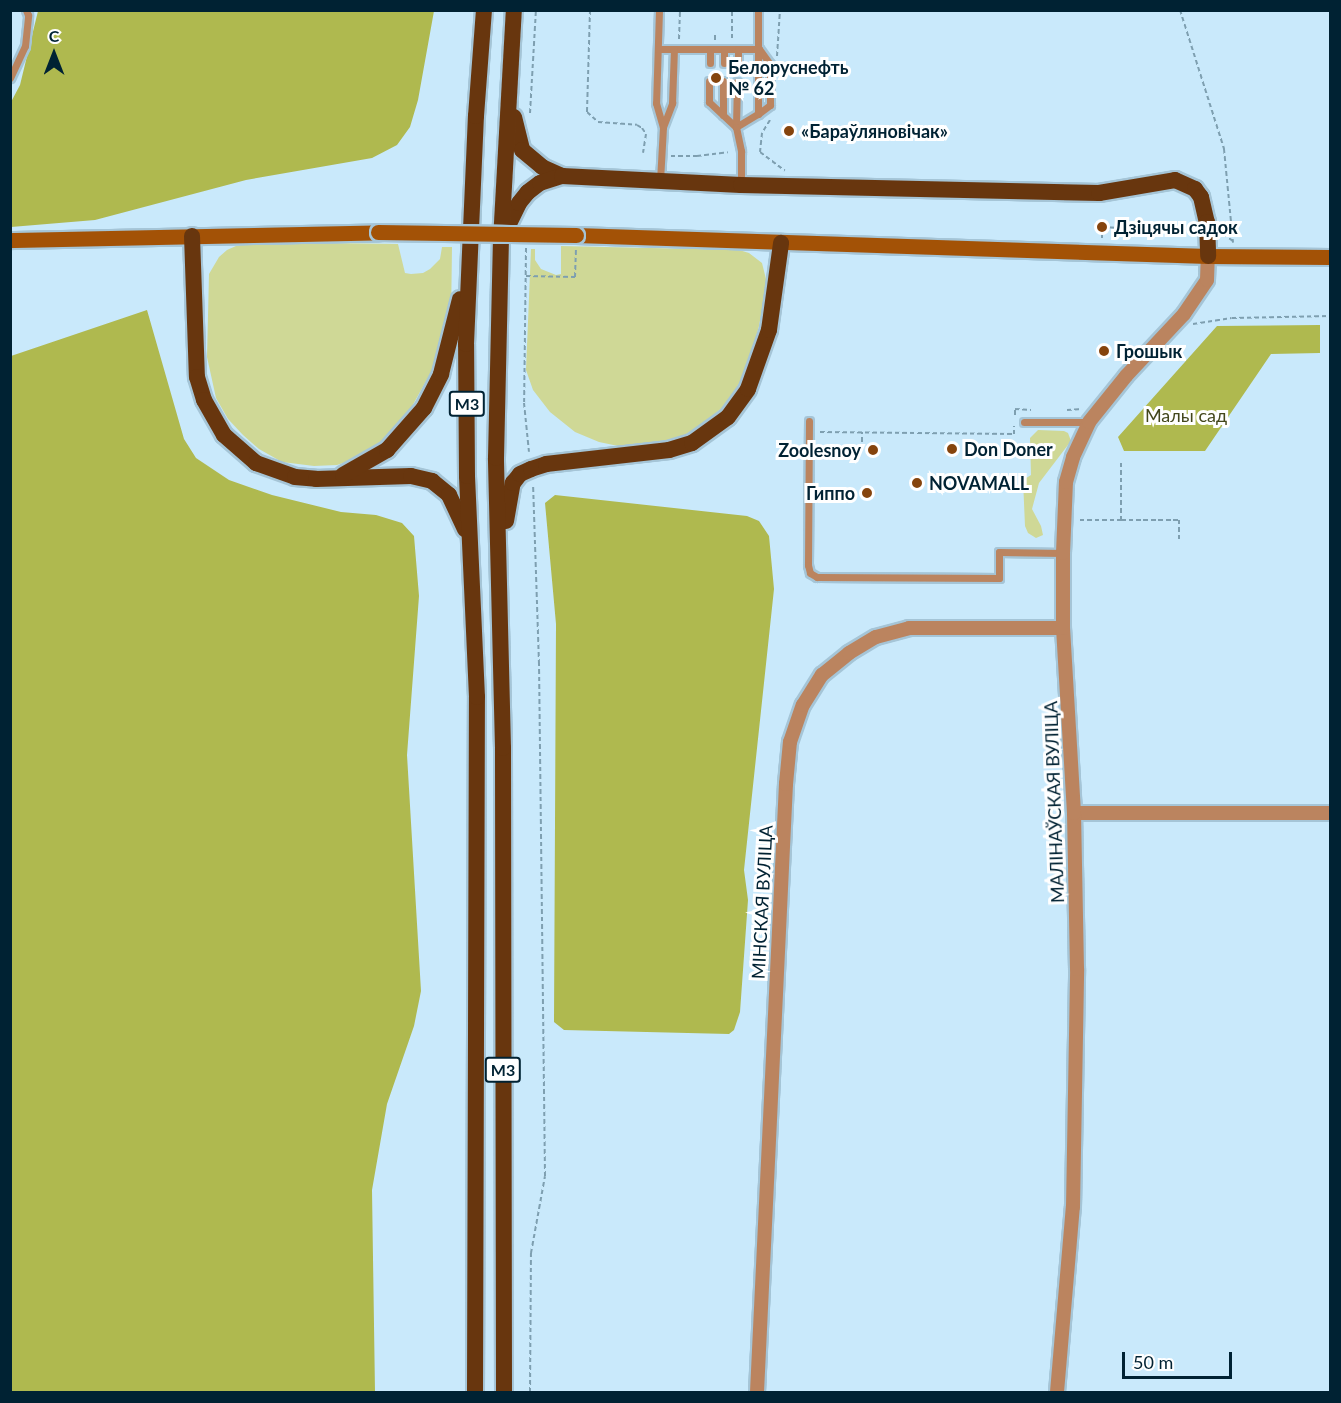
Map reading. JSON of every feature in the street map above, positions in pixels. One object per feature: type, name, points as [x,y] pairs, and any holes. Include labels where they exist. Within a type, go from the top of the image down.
[{"type":"highway","name":"М3","points":[[475,1392],[477,697],[466,356],[468,263],[484,10]]},
{"type":"highway","name":"М3","points":[[504,1392],[502,748],[496,458],[501,240],[514,10]]},
{"type":"highway","points":[[508,85],[522,150],[542,166],[562,176]]},
{"type":"highway","points":[[501,240],[519,203],[528,192],[540,183],[562,176],[741,185],[1099,193],[1120,192],[1153,182],[1175,180],[1195,189],[1202,197],[1208,222],[1208,256]]},
{"type":"highway","points":[[192,236],[197,376],[213,419],[238,449],[256,463],[295,477],[411,476],[432,481],[449,495],[471,544]]},
{"type":"highway","points":[[499,569],[509,497],[513,483],[520,474],[546,464],[669,450],[692,443],[728,417],[748,389],[766,338],[781,243]]},
{"type":"highway","points":[[336,478],[372,461],[387,450],[424,408],[447,356],[468,263]]},
{"type":"main road","points":[[10,240],[378,232],[576,235],[1208,256],[1330,257]]},
{"type":"street","name":"МАЛІНАЎСКАЯ ВУЛІЦА","points":[[1057,1392],[1073,1207],[1077,969],[1074,813],[1063,628],[1066,482],[1073,456],[1089,422],[1126,376],[1184,314],[1207,280],[1208,256]]},
{"type":"street","name":"МІНСКАЯ ВУЛІЦА","points":[[757,1392],[785,795],[790,742],[803,705],[822,675],[849,653],[876,637],[909,628],[1063,628]]},
{"type":"street","points":[[1074,813],[1330,813]]},
{"type":"lane","points":[[10,78],[25,46],[28,15],[26,10]]},
{"type":"lane","points":[[659,10],[656,103],[663,127]]},
{"type":"lane","points":[[758,10],[758,114]]},
{"type":"lane","points":[[658,49],[759,49]]},
{"type":"lane","points":[[660,181],[663,127],[672,103],[674,49]]},
{"type":"lane","points":[[710,49],[710,63]]},
{"type":"lane","points":[[724,49],[724,63]]},
{"type":"lane","points":[[738,49],[738,64]]},
{"type":"lane","points":[[736,127],[770,105],[770,64],[759,49]]},
{"type":"lane","points":[[709,81],[709,102],[736,127]]},
{"type":"lane","points":[[723,81],[723,116]]},
{"type":"lane","points":[[737,82],[736,127],[741,151],[741,185]]},
{"type":"lane","points":[[809,421],[808,565],[810,573],[817,577],[999,578],[999,552],[1063,553]]},
{"type":"lane","points":[[1024,422],[1089,422]]},
{"type":"path","points":[[530,120],[536,10]]},
{"type":"path","points":[[590,10],[587,112],[598,122],[637,125],[642,128],[646,134],[642,153]]},
{"type":"path","points":[[680,10],[679,39],[688,39]]},
{"type":"path","points":[[706,40],[732,38],[732,10]]},
{"type":"path","points":[[1180,10],[1224,149],[1234,246]]},
{"type":"path","points":[[715,34],[715,40]]},
{"type":"path","points":[[671,156],[698,156],[728,152]]},
{"type":"path","points":[[1103,253],[1102,227],[1121,228]]},
{"type":"path","points":[[526,276],[575,277],[576,235]]},
{"type":"path","points":[[526,246],[524,403],[530,458]]},
{"type":"path","points":[[1188,325],[1232,318],[1330,316]]},
{"type":"path","points":[[1059,411],[1082,409],[1086,403]]},
{"type":"path","points":[[820,432],[1014,434],[1015,409],[1034,411]]},
{"type":"path","points":[[862,432],[862,442]]},
{"type":"path","points":[[1120,460],[1121,520]]},
{"type":"path","points":[[530,1392],[531,1253],[545,1176],[539,664],[532,477]]},
{"type":"path","points":[[1080,520],[1179,520],[1179,540]]},
{"type":"green space","points":[[38,10],[434,11],[418,100],[410,127],[397,145],[372,158],[246,180],[95,220],[11,227],[11,102],[20,85]]},
{"type":"green space","points":[[256,242],[398,244],[405,273],[411,274],[423,273],[430,269],[440,259],[442,247],[452,247],[451,320],[441,354],[410,410],[392,433],[361,457],[337,465],[314,466],[282,462],[259,449],[243,435],[228,419],[216,398],[207,357],[209,274],[219,257],[227,250]]},
{"type":"green space","points":[[561,246],[739,250],[749,253],[762,263],[767,283],[759,326],[747,369],[723,407],[704,423],[675,441],[623,447],[599,442],[575,432],[550,412],[533,390],[526,370],[531,249],[535,249],[535,260],[541,269],[556,275],[561,274]]},
{"type":"green space","points":[[147,310],[184,439],[196,458],[229,480],[272,495],[341,512],[376,515],[402,523],[414,536],[419,596],[407,755],[421,991],[414,1026],[387,1104],[372,1190],[375,1392],[11,1392],[11,356]]},
{"type":"green space","name":"Малы сад","points":[[1320,325],[1320,353],[1271,354],[1205,451],[1124,451],[1118,437],[1217,326]]},
{"type":"green space","points":[[1038,430],[1064,431],[1068,433],[1071,441],[1039,483],[1032,509],[1043,535],[1036,538],[1028,533],[1025,526],[1023,480],[1031,475],[1030,438]]},
{"type":"green space","points":[[555,495],[747,516],[759,521],[769,536],[774,589],[744,870],[748,900],[740,1012],[734,1030],[729,1034],[564,1030],[554,1022],[556,624],[545,503]]},
{"type":"place","name":"Белоруснефть № 62","points":[[716,78]]},
{"type":"place","name":"«Бараўляновічак»","points":[[789,131]]},
{"type":"place","name":"Дзіцячы садок","points":[[1102,227]]},
{"type":"place","name":"Грошык","points":[[1104,351]]},
{"type":"place","name":"Don Doner","points":[[952,449]]},
{"type":"place","name":"Zoolesnoy","points":[[873,450]]},
{"type":"place","name":"NOVAMALL","points":[[917,483]]},
{"type":"place","name":"Гиппо","points":[[867,493]]}]
